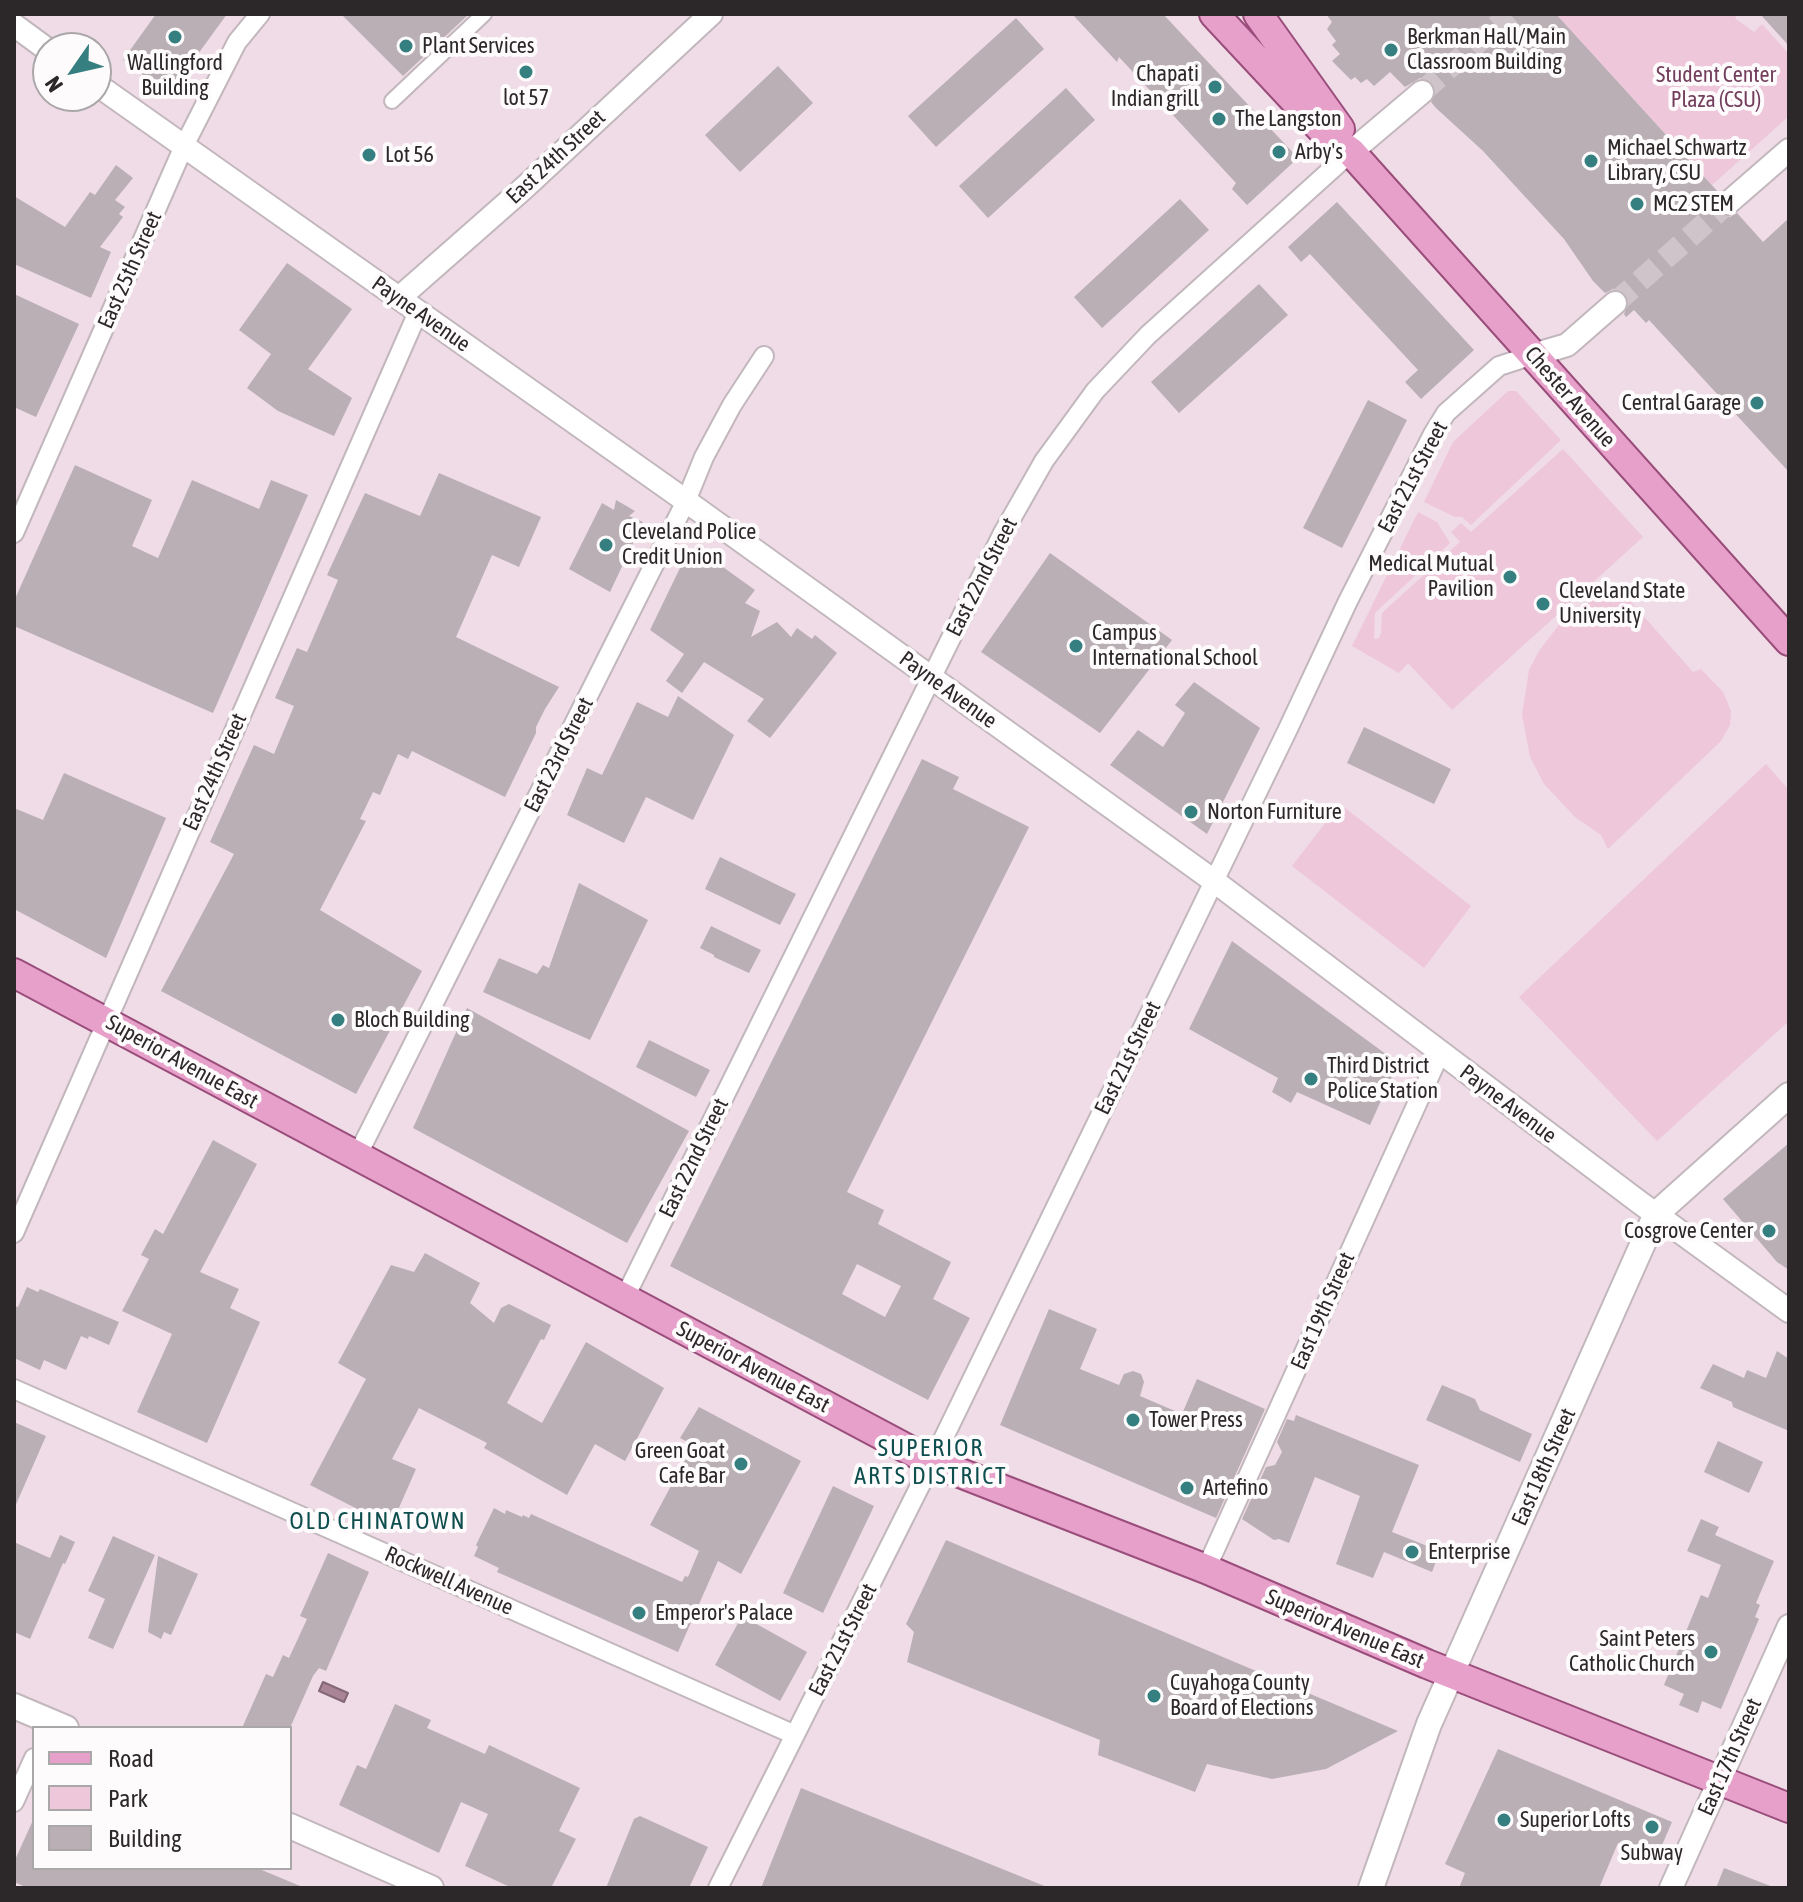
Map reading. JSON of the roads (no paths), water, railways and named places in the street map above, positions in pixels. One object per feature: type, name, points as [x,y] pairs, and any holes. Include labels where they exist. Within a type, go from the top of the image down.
[{"type":"main road","name":"Chester Avenue","points":[[1214,14],[1326,134],[1351,152],[1789,641]]},
{"type":"main road","name":"Chester Avenue","points":[[1258,14],[1337,122],[1351,152]]},
{"type":"main road","name":"Superior Avenue East","points":[[14,973],[932,1462],[1206,1569],[1453,1675],[1789,1808]]},
{"type":"main road","name":"East 18th Street","points":[[1371,1888],[1429,1724],[1656,1214],[1789,1095]]},
{"type":"main road","points":[[14,1706],[55,1726]]},
{"type":"main road","points":[[292,1827],[431,1888]]},
{"type":"street","name":"East 25th Street","points":[[14,533],[184,146],[237,42],[260,14]]},
{"type":"street","points":[[392,101],[484,14]]},
{"type":"street","name":"East 24th Street","points":[[399,298],[524,188],[711,14]]},
{"type":"street","points":[[14,25],[32,38]]},
{"type":"street","name":"East 22nd Street","points":[[624,1299],[1003,533],[1060,437],[1095,391],[1148,335],[1422,92]]},
{"type":"street","name":"Payne Avenue","points":[[112,95],[686,501],[1214,881],[1789,1311]]},
{"type":"street","points":[[1728,203],[1789,150]]},
{"type":"street","name":"East 21st Street","points":[[718,1888],[932,1462],[1348,601],[1433,434],[1446,413],[1499,366],[1567,345],[1615,303]]},
{"type":"street","name":"East 24th Street","points":[[14,1233],[418,312]]},
{"type":"street","name":"East 23rd Street","points":[[357,1156],[686,501],[704,457],[732,405],[764,356]]},
{"type":"street","name":"East 19th Street","points":[[1206,1569],[1440,1053]]},
{"type":"street","name":"Rockwell Avenue","points":[[14,1389],[795,1735]]},
{"type":"street","name":"East 17th Street","points":[[1671,1888],[1789,1626]]},
{"type":"street","points":[[14,1802],[32,1762]]},
{"type":"tunnel","points":[[1422,92],[1510,14]]},
{"type":"tunnel","points":[[1615,303],[1728,203]]},
{"type":"place","name":"Wallingford Building","points":[[175,37]]},
{"type":"place","name":"Plant Services","points":[[406,46]]},
{"type":"place","name":"Berkman Hall/Main Classroom Building","points":[[1391,50]]},
{"type":"place","name":"lot 57","points":[[526,72]]},
{"type":"place","name":"Chapati Indian grill","points":[[1215,87]]},
{"type":"place","name":"The Langston","points":[[1219,119]]},
{"type":"place","name":"Arby's","points":[[1279,152]]},
{"type":"place","name":"Lot 56","points":[[369,155]]},
{"type":"place","name":"Michael Schwartz Library, CSU","points":[[1591,161]]},
{"type":"place","name":"MC2 STEM","points":[[1637,204]]},
{"type":"place","name":"Central Garage","points":[[1757,403]]},
{"type":"place","name":"Cleveland Police Credit Union","points":[[606,545]]},
{"type":"place","name":"Medical Mutual Pavilion","points":[[1510,577]]},
{"type":"place","name":"Cleveland State University","points":[[1543,604]]},
{"type":"place","name":"Campus International School","points":[[1076,646]]},
{"type":"place","name":"Norton Furniture","points":[[1191,812]]},
{"type":"place","name":"Bloch Building","points":[[338,1020]]},
{"type":"place","name":"Third District Police Station","points":[[1311,1079]]},
{"type":"place","name":"Cosgrove Center","points":[[1769,1231]]},
{"type":"place","name":"Tower Press","points":[[1133,1420]]},
{"type":"place","name":"Green Goat Cafe Bar","points":[[741,1464]]},
{"type":"place","name":"Artefino","points":[[1187,1488]]},
{"type":"place","name":"Enterprise","points":[[1412,1552]]},
{"type":"place","name":"Emperor's Palace","points":[[639,1613]]},
{"type":"place","name":"Saint Peters Catholic Church","points":[[1711,1652]]},
{"type":"place","name":"Cuyahoga County Board of Elections","points":[[1154,1696]]},
{"type":"place","name":"Superior Lofts","points":[[1504,1820]]},
{"type":"place","name":"Subway","points":[[1652,1827]]},
{"type":"district","name":"SUPERIOR ARTS DISTRICT","points":[[931,1462]]},
{"type":"district","name":"OLD CHINATOWN","points":[[378,1521]]},
{"type":"park label","name":"Student Center Plaza (CSU)","points":[[1716,88]]}]
